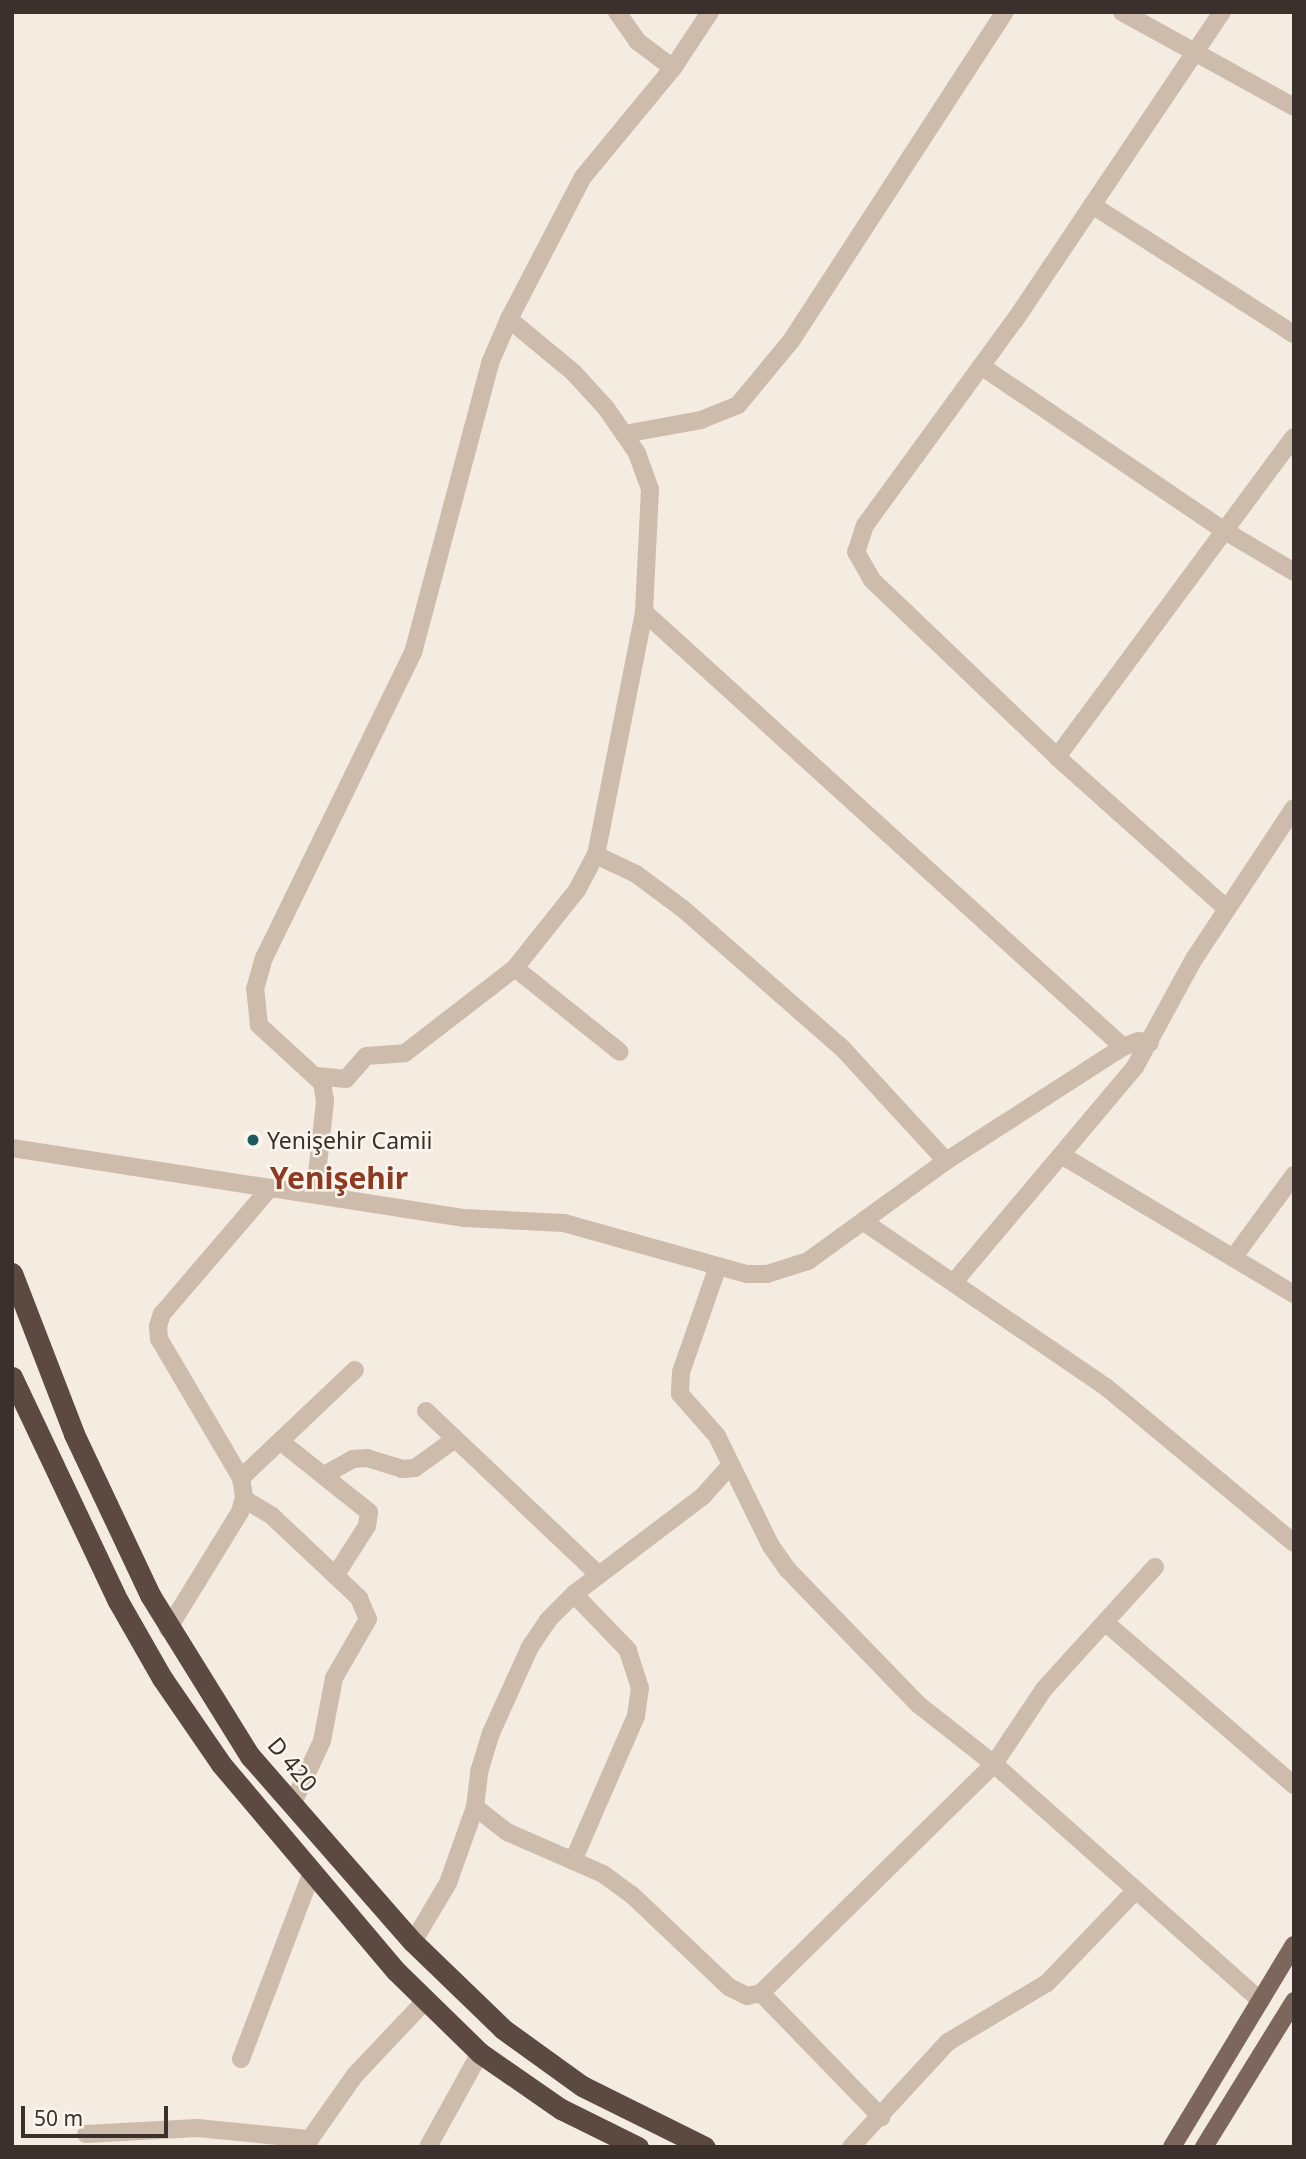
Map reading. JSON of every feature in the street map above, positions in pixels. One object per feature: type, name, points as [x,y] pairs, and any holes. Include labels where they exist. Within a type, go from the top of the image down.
[{"type":"highway","name":"D 420","points":[[12,1273],[74,1434],[168,1629],[250,1756],[413,1942],[503,2029],[582,2086],[705,2147]]},
{"type":"highway","points":[[12,1377],[118,1601],[162,1678],[221,1764],[424,2002],[480,2053],[561,2109],[638,2147]]},
{"type":"main road","points":[[1172,2147],[1294,1945]]},
{"type":"main road","points":[[1204,2147],[1294,2001]]},
{"type":"street","points":[[617,12],[637,41],[673,68]]},
{"type":"street","points":[[315,1192],[325,1101],[317,1076],[259,1025],[255,989],[264,958],[413,653],[490,363],[509,319],[583,177],[673,68],[710,12]]},
{"type":"street","points":[[624,433],[701,420],[738,405],[791,341],[1005,12]]},
{"type":"street","points":[[1122,12],[1294,107]]},
{"type":"street","points":[[1222,12],[981,366],[865,525],[856,552],[872,580],[1057,758],[1227,909]]},
{"type":"street","points":[[1092,205],[1294,334]]},
{"type":"street","points":[[317,1076],[346,1079],[366,1056],[405,1053],[515,968],[577,890],[596,855],[644,612],[649,489],[637,453],[624,433],[573,372],[509,319]]},
{"type":"street","points":[[981,366],[1225,531],[1294,572]]},
{"type":"street","points":[[1057,758],[1294,438]]},
{"type":"street","points":[[644,612],[1123,1047]]},
{"type":"street","points":[[954,1282],[1063,1156],[1150,1043],[1194,959],[1294,808]]},
{"type":"street","points":[[596,855],[636,874],[682,908],[844,1051],[946,1161]]},
{"type":"street","points":[[515,968],[620,1052]]},
{"type":"street","points":[[12,1148],[269,1189],[315,1192],[466,1218],[564,1223],[747,1275],[790,1269],[864,1222],[946,1161],[1123,1047],[1139,1041],[1150,1043]]},
{"type":"street","points":[[1063,1156],[1294,1294]]},
{"type":"street","points":[[1233,1258],[1294,1175]]},
{"type":"street","points":[[168,1629],[240,1512],[244,1499],[241,1478],[159,1339],[158,1326],[162,1314],[269,1189]]},
{"type":"street","points":[[864,1222],[1106,1387],[1294,1543]]},
{"type":"street","points":[[718,1266],[678,1385],[687,1405],[717,1436],[730,1466],[788,1570],[919,1705],[994,1764],[1261,2000]]},
{"type":"street","points":[[241,1478],[355,1370]]},
{"type":"street","points":[[426,1411],[599,1575]]},
{"type":"street","points":[[326,1474],[353,1459],[367,1458],[402,1469],[415,1468],[455,1439]]},
{"type":"street","points":[[279,1441],[363,1504],[370,1519],[335,1576]]},
{"type":"street","points":[[413,1942],[448,1883],[475,1807],[479,1772],[491,1733],[530,1647],[574,1594],[703,1496],[730,1466]]},
{"type":"street","points":[[244,1499],[272,1516],[359,1598],[368,1619],[334,1678],[322,1741],[292,1805]]},
{"type":"street","points":[[475,1807],[507,1832],[573,1861],[632,1895],[729,1987],[747,1996],[761,1993],[994,1764],[1044,1689],[1155,1567]]},
{"type":"street","points":[[573,1861],[636,1716],[640,1689],[628,1650],[574,1594]]},
{"type":"street","points":[[1106,1623],[1294,1785]]},
{"type":"street","points":[[241,2059],[312,1872]]},
{"type":"street","points":[[851,2147],[948,2042],[1047,1983],[1135,1891]]},
{"type":"street","points":[[761,1993],[881,2117]]},
{"type":"street","points":[[86,2134],[197,2128],[310,2139],[355,2075],[424,2002]]},
{"type":"street","points":[[428,2147],[480,2053]]},
{"type":"place","name":"Yenişehir Camii","points":[[253,1140]]},
{"type":"district","name":"Yenişehir","points":[[339,1178]]}]
